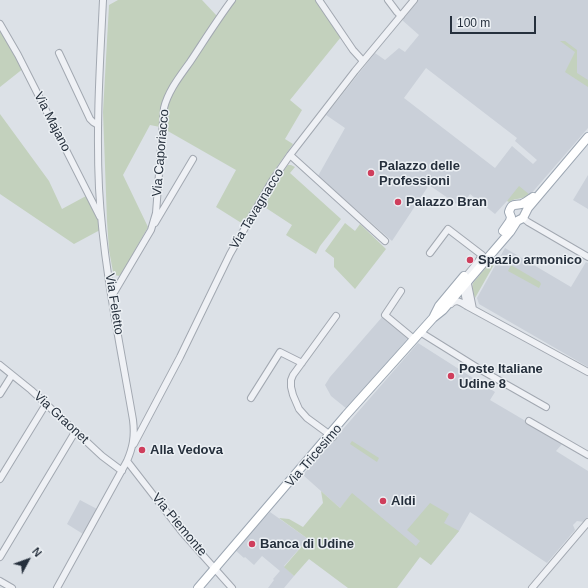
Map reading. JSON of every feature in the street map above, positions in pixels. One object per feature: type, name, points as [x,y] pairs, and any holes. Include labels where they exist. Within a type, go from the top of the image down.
[{"type":"main road","name":"Via Tricesimo","points":[[198,588],[331,436],[354,406],[510,232],[519,217],[588,138]]},
{"type":"main road","name":"Via Tricesimo","points":[[519,217],[509,212],[511,207],[516,204],[520,205],[532,198],[557,174]]},
{"type":"main road","points":[[519,217],[523,207],[520,205]]},
{"type":"main road","name":"Via Tricesimo","points":[[436,316],[439,306],[509,223],[519,217]]},
{"type":"street","name":"Via Feletto","points":[[57,588],[122,471],[133,445],[133,420],[112,296],[99,190],[97,149],[98,95],[103,0]]},
{"type":"street","name":"Via Caporiacco","points":[[152,230],[156,213],[165,101],[232,0]]},
{"type":"street","points":[[319,0],[353,50],[363,61]]},
{"type":"street","points":[[388,0],[401,16]]},
{"type":"street","name":"Via Tavagnacco","points":[[133,445],[180,357],[230,254],[272,181],[290,155],[363,61],[414,0]]},
{"type":"street","name":"Via Majano","points":[[0,24],[102,220]]},
{"type":"street","points":[[59,53],[90,118],[98,125]]},
{"type":"street","points":[[290,155],[384,241]]},
{"type":"street","name":"Via Caporiacco","points":[[112,296],[193,159]]},
{"type":"street","points":[[519,217],[588,257]]},
{"type":"street","points":[[430,253],[448,229],[482,255]]},
{"type":"street","name":"Via Tricesimo","points":[[462,286],[462,280],[482,255]]},
{"type":"street","points":[[469,278],[468,284],[473,309]]},
{"type":"street","points":[[462,286],[467,306]]},
{"type":"street","points":[[401,291],[386,315],[414,339]]},
{"type":"street","points":[[436,316],[454,301],[458,301],[588,372]]},
{"type":"street","points":[[331,436],[303,414],[299,409],[291,387],[291,380],[302,362],[336,316]]},
{"type":"street","points":[[420,332],[481,370],[546,407]]},
{"type":"street","points":[[251,398],[280,352],[302,362]]},
{"type":"street","name":"Via Graonet","points":[[0,365],[46,404],[102,456],[122,471]]},
{"type":"street","points":[[0,394],[12,375]]},
{"type":"street","points":[[0,479],[46,404]]},
{"type":"street","points":[[133,420],[139,423],[146,423]]},
{"type":"street","points":[[529,421],[588,455]]},
{"type":"street","points":[[0,557],[75,432]]},
{"type":"street","name":"Via Piemonte","points":[[127,461],[182,532],[232,588]]},
{"type":"street","points":[[532,588],[588,522]]},
{"type":"street","points":[[0,581],[12,588]]},
{"type":"shaded area","points":[[418,0],[588,0],[588,128],[530,195],[507,201],[495,214],[470,194],[461,207],[429,185],[392,241],[318,176],[345,128],[326,115],[375,53],[385,60],[399,48],[405,52],[419,35],[402,20]],"holes":[[[426,68],[517,138],[515,141],[537,160],[533,164],[512,146],[495,168],[404,98]]]},
{"type":"shaded area","points":[[588,175],[588,209],[573,200]]},
{"type":"shaded area","points":[[505,248],[571,287],[586,262],[588,263],[588,367],[479,304],[477,298]]},
{"type":"shaded area","points":[[383,316],[408,338],[347,409],[331,396],[325,385],[330,377]]},
{"type":"shaded area","points":[[418,343],[495,392],[490,400],[563,443],[556,451],[588,471],[588,517],[584,522],[577,521],[573,525],[575,530],[547,563],[470,512],[459,531],[431,565],[349,498],[340,508],[303,475]]},
{"type":"shaded area","points":[[80,500],[97,509],[83,534],[67,524]]},
{"type":"shaded area","points":[[270,512],[308,539],[284,566],[294,576],[284,588],[268,588],[280,571],[262,556],[254,565],[235,550]]},
{"type":"green space","points":[[118,0],[202,0],[217,16],[165,97],[161,108],[160,127],[150,125],[123,175],[148,227],[119,276],[115,275],[113,272],[109,250],[103,112],[109,5]]},
{"type":"green space","points":[[235,0],[316,0],[341,37],[290,100],[302,110],[285,139],[293,144],[274,171],[243,224],[216,207],[236,170],[166,130],[166,111],[169,98]]},
{"type":"green space","points":[[0,24],[24,68],[0,87]]},
{"type":"green space","points":[[560,41],[565,41],[577,50],[577,73],[588,80],[588,87],[565,72],[575,52]]},
{"type":"green space","points":[[0,114],[49,181],[62,209],[86,196],[99,222],[100,230],[74,244],[0,194]]},
{"type":"green space","points":[[288,165],[295,167],[290,173],[341,219],[320,246],[316,254],[286,235],[292,225],[263,206]]},
{"type":"green space","points":[[519,186],[530,195],[525,198],[509,202],[507,201]]},
{"type":"green space","points":[[345,223],[355,231],[360,224],[386,249],[355,289],[334,267],[334,258],[325,251]]},
{"type":"green space","points":[[495,257],[497,258],[496,261],[475,298],[472,288],[473,283]]},
{"type":"green space","points":[[511,265],[540,282],[541,284],[539,288],[508,271]]},
{"type":"green space","points":[[352,441],[379,458],[377,462],[350,444]]},
{"type":"green space","points":[[321,491],[340,508],[352,493],[416,546],[420,541],[407,530],[430,503],[449,514],[444,523],[459,531],[431,565],[420,557],[397,588],[348,588],[309,559],[294,576],[284,567],[308,539],[279,518],[289,519],[303,527],[323,503]]},
{"type":"place","name":"Palazzo delle Professioni","points":[[371,173]]},
{"type":"place","name":"Palazzo Bran","points":[[398,202]]},
{"type":"place","name":"Spazio armonico","points":[[470,260]]},
{"type":"place","name":"Poste Italiane Udine 8","points":[[451,376]]},
{"type":"place","name":"Alla Vedova","points":[[142,450]]},
{"type":"place","name":"Aldi","points":[[383,501]]},
{"type":"place","name":"Banca di Udine","points":[[252,544]]}]
